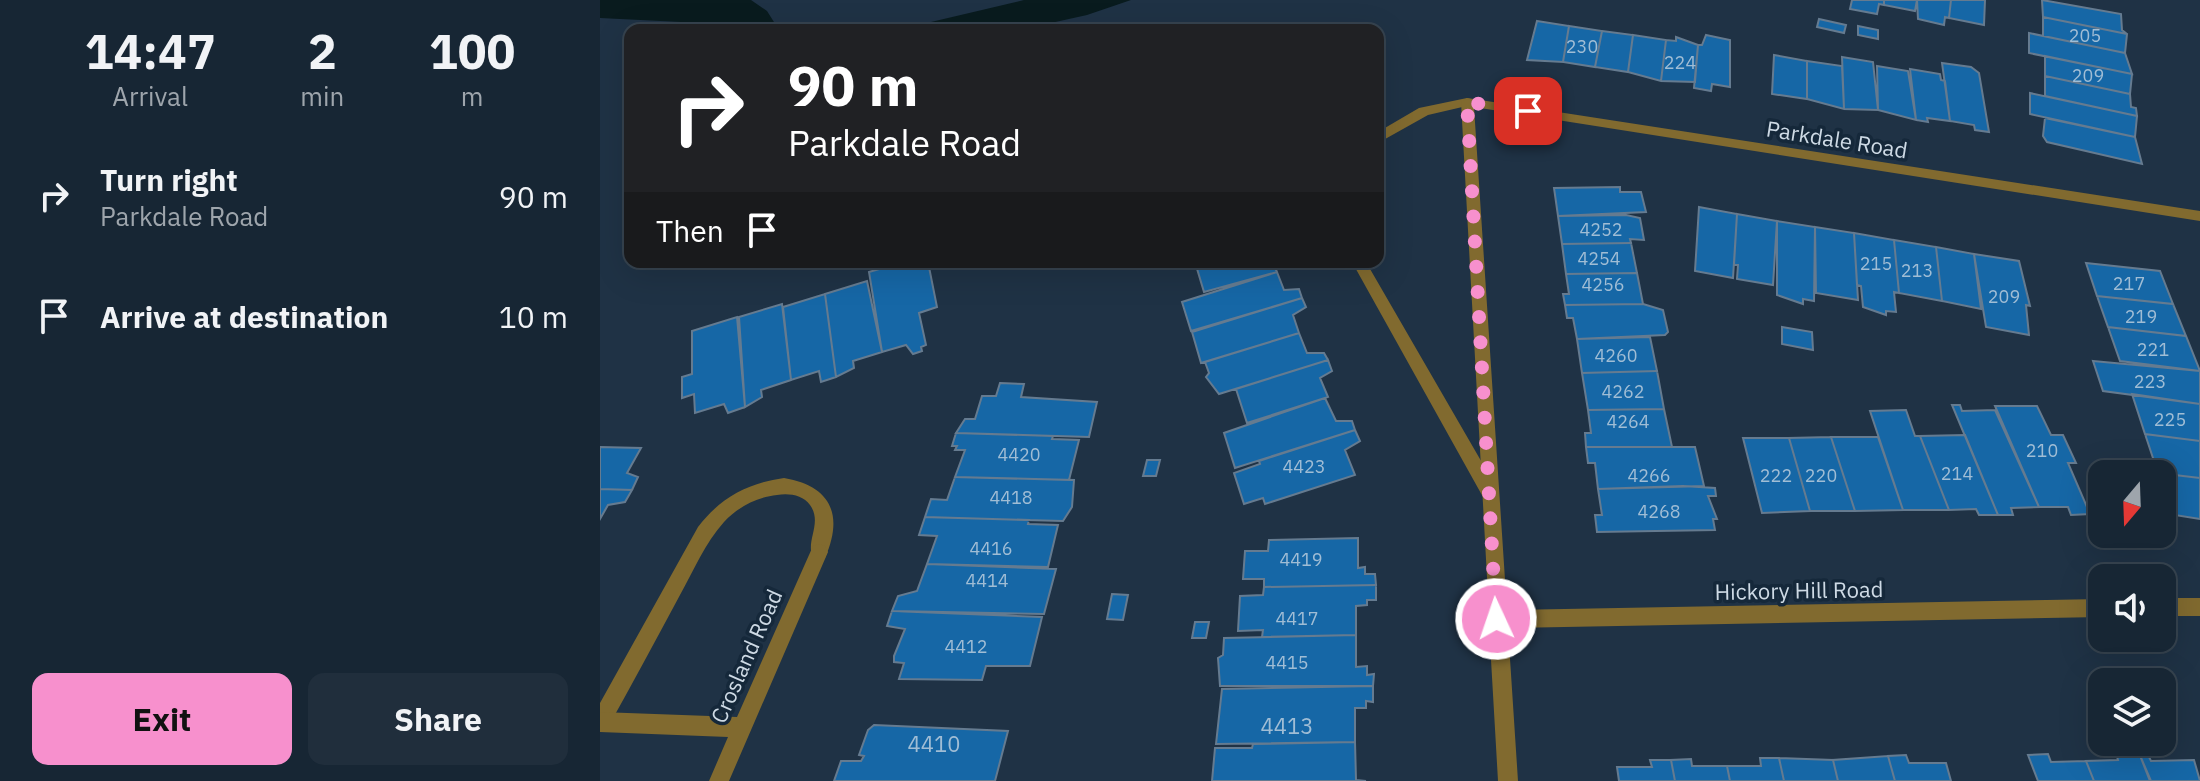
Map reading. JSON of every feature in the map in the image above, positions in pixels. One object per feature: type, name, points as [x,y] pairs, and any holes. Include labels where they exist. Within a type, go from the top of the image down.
[{"type":"street","points":[[1384,134],[1424,111],[1467,102],[1508,781]]},
{"type":"street","name":"Parkdale Road","points":[[1467,102],[2200,216]]},
{"type":"street","points":[[1362,268],[1489,491]]},
{"type":"street","name":"Crosland Road","points":[[600,722],[700,541],[729,506],[770,487],[807,490],[820,500],[826,515],[826,532],[719,781]]},
{"type":"street","points":[[2176,607],[2200,607]]},
{"type":"street","name":"Hickory Hill Road","points":[[1496,619],[2088,608]]},
{"type":"street","points":[[600,722],[740,727]]},
{"type":"shaded area","points":[[600,0],[751,0],[767,11],[775,24],[722,24],[600,18]]},
{"type":"shaded area","points":[[1024,0],[1131,0],[1087,15],[1046,24],[922,24]]},
{"type":"building","points":[[1852,0],[1884,0],[1884,5],[1879,4],[1877,14],[1850,9]]},
{"type":"building","points":[[1884,0],[1917,0],[1915,11],[1884,5]]},
{"type":"building","points":[[1917,0],[1951,0],[1949,18],[1945,17],[1944,25],[1918,19]]},
{"type":"building","points":[[1951,0],[1985,0],[1984,25],[1949,18]]},
{"type":"building","points":[[2042,0],[2121,14],[2122,30],[2127,34],[2043,17]]},
{"type":"building","points":[[2043,17],[2127,34],[2125,53],[2043,36]]},
{"type":"building","points":[[1819,19],[1846,25],[1844,33],[1817,27]]},
{"type":"building","points":[[1537,21],[1569,26],[1563,62],[1527,60]]},
{"type":"building","points":[[1569,26],[1602,31],[1595,67],[1563,62]]},
{"type":"building","points":[[1858,26],[1878,30],[1878,39],[1858,35]]},
{"type":"building","points":[[1602,31],[1633,35],[1628,72],[1595,67]]},
{"type":"building","points":[[2029,33],[2125,53],[2132,74],[2029,53]]},
{"type":"building","points":[[1633,35],[1666,40],[1661,81],[1628,72]]},
{"type":"building","points":[[1706,35],[1730,40],[1730,87],[1712,84],[1711,91],[1694,88],[1698,45],[1702,45]]},
{"type":"building","points":[[1676,37],[1698,45],[1695,82],[1661,81],[1666,40],[1676,41]]},
{"type":"building","points":[[1774,55],[1807,61],[1807,99],[1772,94]]},
{"type":"building","points":[[2045,56],[2132,74],[2130,94],[2045,76]]},
{"type":"building","points":[[1842,57],[1873,62],[1878,110],[1844,109]]},
{"type":"building","points":[[1807,61],[1842,66],[1844,109],[1807,99]]},
{"type":"building","points":[[1942,63],[1971,67],[1979,73],[1989,132],[1975,130],[1974,125],[1950,121]]},
{"type":"building","points":[[1877,66],[1908,71],[1916,120],[1878,110]]},
{"type":"building","points":[[1910,69],[1940,74],[1941,80],[1945,81],[1950,121],[1916,120]]},
{"type":"building","points":[[2045,76],[2130,94],[2131,107],[2136,108],[2137,116],[2045,96]]},
{"type":"building","points":[[2030,93],[2137,116],[2135,137],[2030,114]]},
{"type":"building","points":[[2045,118],[2135,137],[2142,164],[2047,142],[2043,136]]},
{"type":"building","points":[[1620,187],[1620,192],[1641,192],[1646,212],[1558,216],[1554,188]]},
{"type":"building","points":[[1699,207],[1737,214],[1733,278],[1695,271]]},
{"type":"building","points":[[1737,214],[1777,221],[1773,285],[1737,279],[1738,265],[1734,265]]},
{"type":"building","points":[[1626,215],[1640,218],[1644,240],[1562,244],[1558,216]]},
{"type":"building","points":[[1777,221],[1815,227],[1814,301],[1803,299],[1803,304],[1777,295]]},
{"type":"building","points":[[1815,227],[1854,233],[1858,300],[1816,293]]},
{"type":"building","points":[[1854,233],[1894,240],[1899,293],[1894,292],[1896,312],[1886,311],[1886,315],[1863,307],[1861,286],[1857,285]]},
{"type":"building","points":[[1894,240],[1936,247],[1942,301],[1899,293]]},
{"type":"building","points":[[1631,243],[1637,273],[1566,274],[1562,244]]},
{"type":"building","points":[[1936,247],[1974,254],[1981,309],[1942,301]]},
{"type":"building","points":[[1974,254],[2019,261],[2030,306],[2026,305],[2029,335],[1986,327]]},
{"type":"building","points":[[2086,263],[2160,271],[2173,304],[2097,296]]},
{"type":"building","points":[[883,268],[929,268],[937,307],[919,313],[926,345],[921,347],[922,351],[913,354],[906,345],[882,352],[869,272]]},
{"type":"building","points":[[1197,268],[1275,268],[1277,272],[1204,292]]},
{"type":"building","points":[[1277,272],[1284,290],[1299,289],[1302,298],[1191,331],[1182,302]]},
{"type":"building","points":[[1637,273],[1643,304],[1565,305],[1563,294],[1569,294],[1566,274]]},
{"type":"building","points":[[867,281],[882,352],[853,361],[854,368],[836,377],[825,294]]},
{"type":"building","points":[[825,294],[836,377],[821,382],[819,371],[791,380],[783,307]]},
{"type":"building","points":[[2097,296],[2173,304],[2186,336],[2108,327]]},
{"type":"building","points":[[1302,298],[1306,307],[1293,315],[1299,333],[1201,363],[1192,332]]},
{"type":"building","points":[[782,304],[791,380],[761,390],[762,397],[745,407],[739,317]]},
{"type":"building","points":[[1643,304],[1663,310],[1668,332],[1665,335],[1577,339],[1573,318],[1567,318],[1565,305]]},
{"type":"building","points":[[737,317],[745,407],[728,413],[724,404],[695,413],[694,394],[682,398],[682,377],[692,374],[692,331]]},
{"type":"building","points":[[1782,327],[1812,332],[1813,350],[1782,344]]},
{"type":"building","points":[[2108,327],[2186,336],[2200,371],[2120,361]]},
{"type":"building","points":[[1299,333],[1307,353],[1324,353],[1328,360],[1219,394],[1206,377],[1209,373],[1205,362]]},
{"type":"building","points":[[1650,337],[1657,371],[1582,373],[1577,339]]},
{"type":"building","points":[[1328,360],[1332,371],[1320,378],[1328,397],[1247,423],[1236,389]]},
{"type":"building","points":[[2093,361],[2200,371],[2200,404],[2103,391]]},
{"type":"building","points":[[1657,371],[1664,409],[1588,410],[1582,373]]},
{"type":"building","points":[[1000,383],[1024,384],[1021,397],[1097,402],[1089,437],[956,433],[965,419],[975,419],[982,396],[996,396]]},
{"type":"building","points":[[2132,394],[2200,404],[2200,441],[2145,434]]},
{"type":"building","points":[[1325,398],[1336,421],[1352,421],[1355,430],[1235,468],[1224,433]]},
{"type":"building","points":[[1952,405],[1960,405],[1962,411],[1995,410],[2039,507],[2011,508],[2013,515],[1998,515]]},
{"type":"building","points":[[1995,406],[2037,406],[2051,435],[2063,435],[2076,463],[2068,463],[2088,514],[2071,515],[2068,507],[2039,507]]},
{"type":"building","points":[[1664,409],[1672,447],[1586,447],[1585,433],[1591,433],[1588,410]]},
{"type":"building","points":[[1906,410],[1915,436],[1920,436],[1949,510],[1903,510],[1870,411]]},
{"type":"building","points":[[1355,430],[1360,441],[1345,450],[1355,475],[1265,504],[1263,498],[1244,504],[1234,473],[1260,464],[1259,461]]},
{"type":"building","points":[[956,433],[1053,436],[1052,439],[1079,440],[1069,480],[955,477],[965,450],[955,450],[957,446],[952,446]]},
{"type":"building","points":[[2145,434],[2200,441],[2200,478],[2176,475],[2176,460],[2154,460]]},
{"type":"building","points":[[1965,435],[1998,515],[1979,515],[1976,509],[1949,510],[1920,436]]},
{"type":"building","points":[[1831,437],[1878,437],[1903,510],[1855,511]]},
{"type":"building","points":[[1831,437],[1855,511],[1810,511],[1789,438]]},
{"type":"building","points":[[1743,438],[1789,438],[1810,511],[1762,513]]},
{"type":"building","points":[[600,447],[641,448],[627,473],[638,477],[632,490],[600,489]]},
{"type":"building","points":[[1586,447],[1695,447],[1704,486],[1598,489],[1595,463],[1588,463]]},
{"type":"building","points":[[1147,460],[1160,460],[1156,476],[1143,476]]},
{"type":"building","points":[[2176,475],[2200,478],[2200,519],[2176,515]]},
{"type":"building","points":[[955,477],[1074,480],[1072,507],[1063,521],[925,517],[931,499],[947,500]]},
{"type":"building","points":[[1715,488],[1716,496],[1708,496],[1717,519],[1713,519],[1715,530],[1597,532],[1595,515],[1602,515],[1598,489]]},
{"type":"building","points":[[600,489],[632,490],[625,502],[608,505],[600,519]]},
{"type":"building","points":[[925,517],[1029,520],[1028,524],[1058,525],[1048,567],[927,564],[937,536],[919,535]]},
{"type":"building","points":[[1358,538],[1358,568],[1365,567],[1365,574],[1375,574],[1376,585],[1264,587],[1264,579],[1243,579],[1245,551],[1268,551],[1269,540]]},
{"type":"building","points":[[927,564],[1056,569],[1044,614],[892,611],[898,596],[917,591]]},
{"type":"building","points":[[1376,585],[1376,600],[1367,600],[1367,605],[1356,606],[1356,635],[1262,637],[1263,630],[1238,631],[1240,596],[1263,595],[1264,587]]},
{"type":"building","points":[[1112,594],[1128,595],[1123,620],[1107,619]]},
{"type":"building","points":[[892,611],[1042,617],[1030,666],[986,666],[982,680],[899,679],[904,663],[894,662],[894,656],[905,629],[887,626]]},
{"type":"building","points":[[1195,622],[1209,622],[1206,638],[1192,638]]},
{"type":"building","points":[[1356,635],[1356,667],[1367,666],[1367,675],[1374,674],[1373,686],[1220,686],[1218,658],[1223,655],[1224,638]]},
{"type":"building","points":[[1373,686],[1373,702],[1366,701],[1366,708],[1355,708],[1355,742],[1216,744],[1222,689]]},
{"type":"building","points":[[874,725],[1008,731],[995,781],[834,781],[841,761],[861,761],[864,756],[859,755],[868,730]]},
{"type":"building","points":[[1355,742],[1356,780],[1366,781],[1212,781],[1215,748]]},
{"type":"building","points":[[2048,754],[2051,762],[2086,761],[2094,781],[2038,781],[2028,755]]},
{"type":"building","points":[[1906,755],[1909,763],[1946,763],[1951,781],[1895,781],[1888,756]]},
{"type":"building","points":[[1888,756],[1895,781],[1838,781],[1833,760]]},
{"type":"building","points":[[2117,756],[2140,756],[2150,781],[2094,781],[2086,761],[2118,760]]},
{"type":"building","points":[[2140,756],[2148,756],[2151,761],[2194,760],[2200,781],[2151,781]]},
{"type":"building","points":[[1760,758],[1779,758],[1784,781],[1730,781],[1727,766],[1761,766]]},
{"type":"building","points":[[1779,758],[1833,760],[1838,781],[1784,781]]},
{"type":"building","points":[[1691,759],[1692,766],[1727,766],[1730,781],[1675,781],[1671,760]]},
{"type":"building","points":[[1650,760],[1671,760],[1675,781],[1619,781],[1617,767],[1652,767]]},
{"type":"route","points":[[1496,619],[1467,102],[1528,111]]}]
